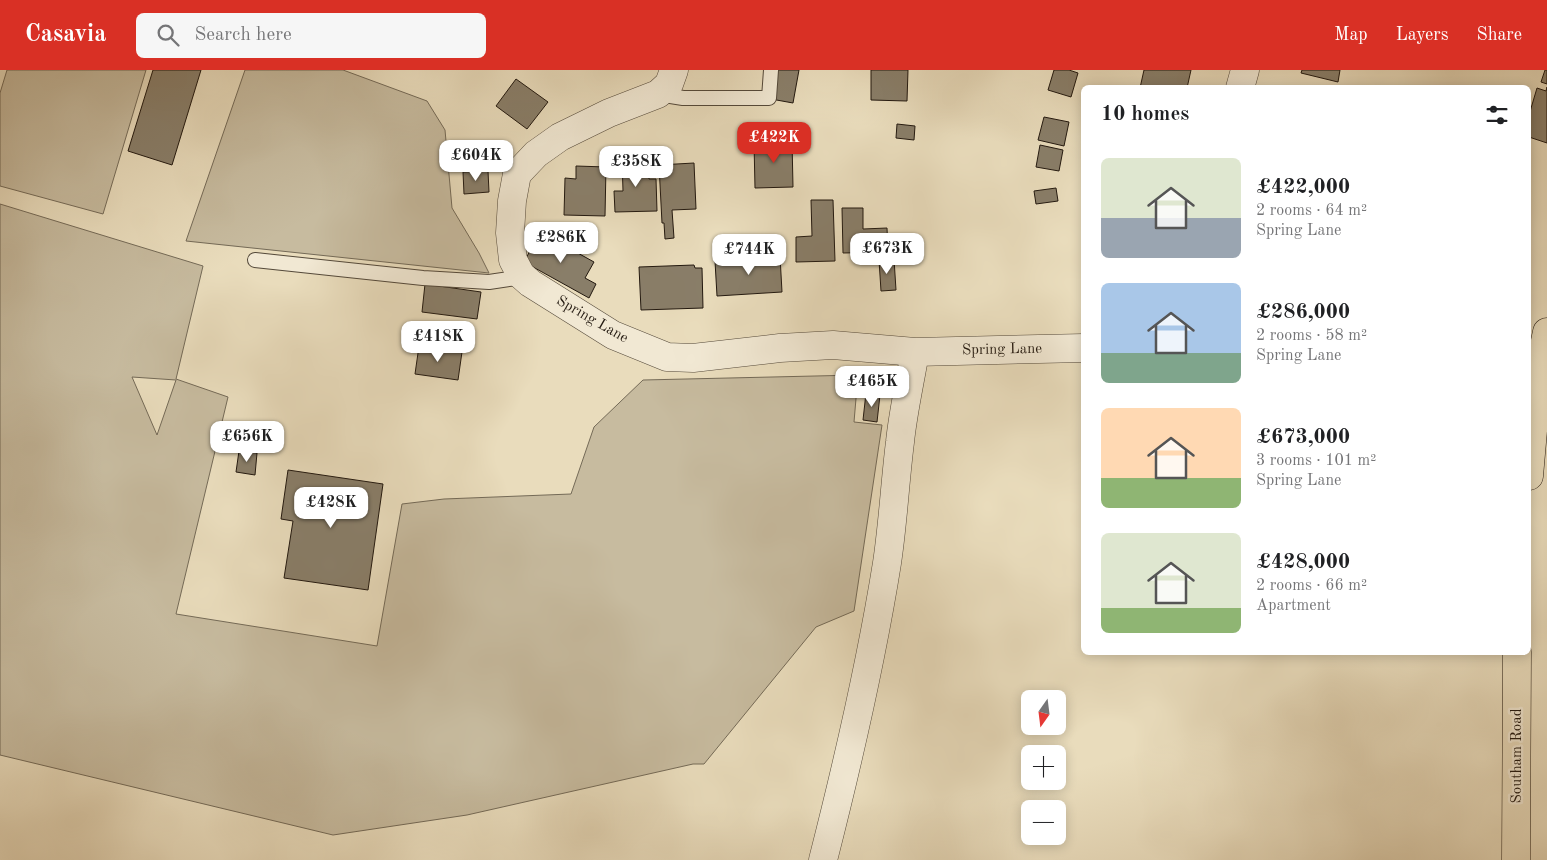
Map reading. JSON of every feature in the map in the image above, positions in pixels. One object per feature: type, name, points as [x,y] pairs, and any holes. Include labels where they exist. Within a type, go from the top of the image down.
[{"type":"highway","points":[[1531,453],[1538,374],[1547,332]]},
{"type":"highway","name":"Southam Road","points":[[1516,860],[1517,655]]},
{"type":"street","points":[[523,277],[513,260],[510,233],[512,201],[517,174],[536,154],[560,138],[609,113],[658,94],[669,84],[674,70]]},
{"type":"street","points":[[1241,85],[1245,70]]},
{"type":"street","name":"Spring Lane","points":[[523,277],[613,335],[667,357],[693,358],[833,344],[915,352],[1081,348]]},
{"type":"street","points":[[823,860],[840,793],[877,624],[887,561],[900,440],[915,352]]},
{"type":"lane","points":[[658,94],[683,98],[769,98],[771,70]]},
{"type":"lane","points":[[255,260],[489,282],[523,277]]},
{"type":"shaded area","points":[[7,70],[146,70],[103,214],[0,186],[0,93]]},
{"type":"shaded area","points":[[245,70],[343,70],[427,101],[445,130],[452,208],[489,273],[186,241]]},
{"type":"shaded area","points":[[0,204],[203,266],[176,379],[228,397],[176,614],[377,646],[402,504],[444,499],[571,494],[594,427],[643,380],[858,375],[854,422],[882,425],[854,611],[816,627],[704,764],[693,764],[467,815],[333,835],[0,755]],"holes":[[[132,377],[176,380],[157,435]]]},
{"type":"building","points":[[153,70],[201,70],[172,165],[128,151]]},
{"type":"building","points":[[777,70],[799,70],[793,103],[771,99]]},
{"type":"building","points":[[871,70],[908,70],[907,101],[871,100]]},
{"type":"building","points":[[1054,70],[1069,70],[1078,73],[1071,97],[1048,90]]},
{"type":"building","points":[[1144,70],[1191,70],[1188,85],[1141,85]]},
{"type":"building","points":[[1302,70],[1340,70],[1338,82],[1301,73]]},
{"type":"building","points":[[1545,70],[1547,70],[1547,84],[1541,82]]},
{"type":"building","points":[[516,79],[548,102],[527,129],[496,106]]},
{"type":"building","points":[[1547,87],[1547,143],[1531,138],[1531,108],[1537,88],[1546,91]]},
{"type":"building","points":[[1044,117],[1069,122],[1064,146],[1038,140]]},
{"type":"building","points":[[897,124],[915,126],[914,140],[896,138]]},
{"type":"building","points":[[792,141],[793,187],[755,188],[754,142]]},
{"type":"building","points":[[1040,145],[1063,150],[1059,171],[1036,167]]},
{"type":"building","points":[[622,159],[649,159],[649,179],[656,179],[657,211],[615,212],[614,191],[623,191]]},
{"type":"building","points":[[694,163],[696,209],[672,210],[674,238],[665,239],[664,223],[662,223],[659,165]]},
{"type":"building","points":[[576,166],[606,167],[605,216],[564,215],[565,178],[576,179]]},
{"type":"building","points":[[488,171],[489,192],[464,194],[463,172]]},
{"type":"building","points":[[1056,188],[1058,201],[1036,204],[1034,191]]},
{"type":"building","points":[[811,200],[833,200],[835,261],[796,262],[796,237],[812,236]]},
{"type":"building","points":[[842,208],[863,208],[863,229],[887,228],[888,252],[843,253]]},
{"type":"building","points":[[540,232],[594,262],[585,278],[596,284],[589,298],[524,262]]},
{"type":"building","points":[[780,256],[782,292],[717,296],[715,261]]},
{"type":"building","points":[[894,259],[896,290],[881,291],[879,260]]},
{"type":"building","points":[[694,265],[695,268],[702,268],[703,308],[641,310],[639,267]]},
{"type":"building","points":[[425,284],[481,292],[477,319],[422,312]]},
{"type":"building","points":[[419,346],[462,352],[458,380],[415,374]]},
{"type":"building","points":[[866,393],[880,395],[877,422],[863,420]]},
{"type":"building","points":[[239,451],[257,453],[255,475],[236,472]]},
{"type":"building","points":[[288,470],[383,484],[368,590],[284,578],[293,521],[281,519]]}]
